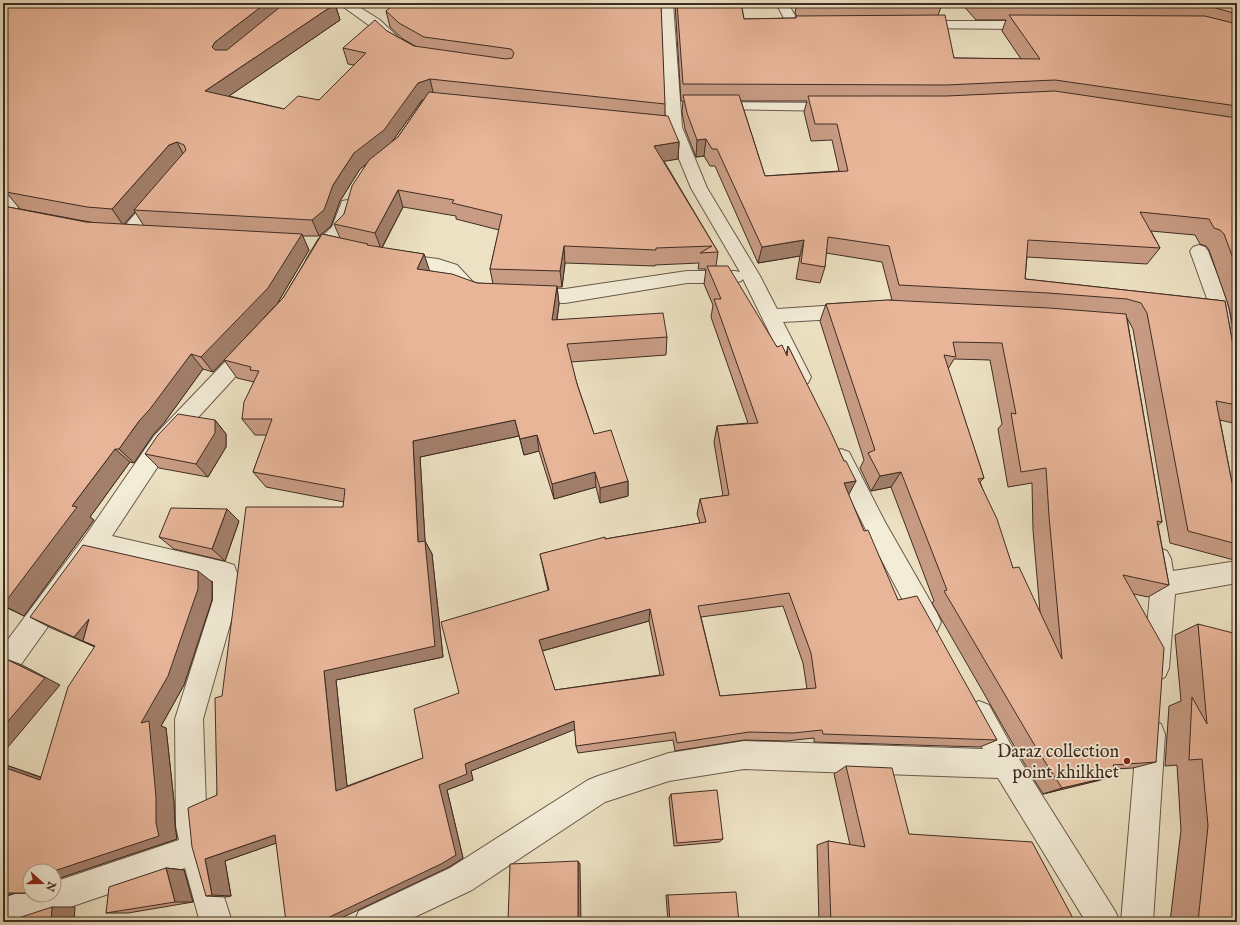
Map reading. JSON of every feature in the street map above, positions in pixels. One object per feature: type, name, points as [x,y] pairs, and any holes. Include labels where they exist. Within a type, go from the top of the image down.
[{"type":"street","points":[[344,3],[375,23],[397,43],[410,50]]},
{"type":"street","points":[[667,3],[678,114],[699,188],[751,276],[810,394]]},
{"type":"street","points":[[782,3],[795,27],[826,26]]},
{"type":"street","points":[[903,25],[1045,25]]},
{"type":"street","points":[[678,114],[846,107]]},
{"type":"street","points":[[151,234],[121,232],[172,182]]},
{"type":"street","points":[[3,191],[12,214],[50,223]]},
{"type":"street","points":[[305,277],[316,243],[340,230],[349,202],[356,191]]},
{"type":"street","points":[[316,243],[347,249]]},
{"type":"street","points":[[1198,251],[1219,307],[1225,343]]},
{"type":"street","points":[[385,257],[438,265],[451,269],[466,287],[482,293],[565,296],[687,277],[751,276]]},
{"type":"street","points":[[771,316],[871,310]]},
{"type":"street","points":[[3,668],[94,543],[162,442],[264,333]]},
{"type":"street","points":[[831,437],[877,529],[937,640]]},
{"type":"street","points":[[1137,922],[1163,584],[1155,538]]},
{"type":"street","points":[[94,543],[225,574],[225,600],[189,719],[191,826],[195,850],[216,922]]},
{"type":"street","points":[[1163,584],[1237,572]]},
{"type":"street","points":[[968,695],[1006,764],[1104,922]]},
{"type":"street","points":[[370,922],[461,879],[598,790],[669,767],[744,755],[1006,764]]},
{"type":"street","points":[[3,914],[195,850]]},
{"type":"building","points":[[3,3],[266,3],[215,42],[212,47],[215,50],[227,50],[285,3],[335,4],[205,91],[284,109],[298,96],[319,100],[366,53],[343,48],[375,20],[387,31],[414,46],[506,59],[512,58],[514,53],[511,49],[424,37],[399,23],[386,11],[395,3],[661,3],[665,104],[430,79],[418,83],[384,130],[354,153],[333,185],[324,210],[312,220],[134,210],[186,150],[184,145],[177,142],[169,145],[112,209],[87,207],[6,192],[3,185]]},
{"type":"building","points":[[677,3],[741,3],[744,19],[796,18],[796,16],[945,15],[954,58],[1040,59],[1009,15],[1205,16],[1237,24],[1237,106],[1055,80],[946,85],[683,84]]},
{"type":"building","points":[[800,3],[941,3],[942,5],[803,7]]},
{"type":"building","points":[[981,3],[1237,3],[1237,14],[1205,5]]},
{"type":"building","points":[[1055,91],[1237,118],[1237,269],[1224,234],[1220,230],[1214,228],[1209,219],[1140,212],[1160,248],[1028,240],[1025,279],[1225,301],[1237,367],[1237,405],[1216,401],[1232,483],[1237,484],[1237,544],[1188,531],[1147,313],[1141,303],[1127,299],[1048,293],[899,285],[889,246],[828,237],[825,267],[801,263],[804,240],[762,247],[717,149],[712,149],[706,139],[697,140],[687,113],[683,95],[739,95],[765,176],[848,171],[837,124],[815,124],[808,96],[947,96]]},
{"type":"building","points":[[429,92],[668,116],[679,142],[654,146],[718,252],[700,253],[712,246],[656,248],[656,250],[564,246],[560,271],[490,269],[502,215],[452,203],[454,200],[398,190],[375,233],[334,224],[344,214],[352,186],[369,160],[398,137]]},
{"type":"building","points":[[3,206],[86,222],[302,234],[268,288],[201,357],[191,354],[119,449],[115,449],[72,506],[77,507],[3,605]]},
{"type":"building","points":[[322,234],[368,244],[367,245],[424,254],[417,269],[452,274],[477,283],[557,286],[552,320],[663,313],[667,337],[567,344],[577,384],[594,434],[611,430],[628,481],[600,488],[595,472],[552,484],[537,435],[520,439],[515,420],[413,441],[418,542],[425,541],[435,646],[324,671],[336,791],[423,758],[414,709],[459,693],[441,622],[549,590],[540,554],[605,537],[605,539],[706,522],[700,499],[729,495],[717,426],[758,423],[714,299],[721,299],[707,266],[728,266],[777,347],[782,345],[787,356],[788,346],[844,461],[846,461],[856,481],[844,483],[864,531],[868,530],[898,600],[917,596],[997,740],[823,734],[822,730],[793,733],[749,732],[677,743],[675,732],[576,746],[574,721],[465,764],[467,774],[439,785],[456,855],[441,864],[319,922],[286,922],[275,835],[205,859],[212,895],[206,896],[192,847],[188,808],[217,795],[215,698],[222,696],[246,507],[343,507],[345,489],[253,472],[272,419],[242,419],[244,402],[259,371],[250,370],[251,367],[224,360],[283,298]],"holes":[[[789,593],[811,653],[816,688],[720,696],[698,606]],[[650,609],[664,675],[555,690],[539,640]]]},
{"type":"building","points":[[887,300],[1049,308],[1126,314],[1162,522],[1157,521],[1169,585],[1123,575],[1164,648],[1156,762],[1113,765],[1118,775],[1062,788],[1038,751],[944,591],[947,590],[901,472],[880,476],[868,453],[875,450],[826,304]],"holes":[[[953,342],[1002,343],[1016,414],[1011,413],[1021,472],[1046,468],[1062,659],[1019,567],[1013,568],[997,519],[978,479],[984,478],[944,355],[956,357]]]},
{"type":"building","points":[[178,414],[215,420],[215,433],[196,464],[145,454],[158,435]]},
{"type":"building","points":[[171,508],[227,509],[212,549],[159,537]]},
{"type":"building","points":[[83,545],[198,571],[198,589],[168,676],[141,723],[149,721],[156,797],[156,823],[159,836],[62,868],[62,863],[22,863],[22,893],[6,893],[6,888],[4,886],[3,887],[3,767],[40,780],[68,687],[95,646],[83,641],[89,619],[74,637],[30,617]]},
{"type":"building","points":[[1198,624],[1237,634],[1237,922],[1198,922],[1208,826],[1202,759],[1189,760],[1192,697],[1207,724]]},
{"type":"building","points":[[6,659],[45,678],[3,727],[3,663]]},
{"type":"building","points":[[846,766],[892,768],[909,834],[1032,842],[1075,922],[831,922],[828,841],[865,847]]},
{"type":"building","points":[[717,790],[723,839],[677,843],[671,794]]},
{"type":"building","points":[[578,861],[578,922],[508,922],[510,864]]},
{"type":"building","points":[[166,868],[175,902],[106,913],[109,887]]},
{"type":"building","points":[[736,892],[739,922],[670,922],[668,895]]},
{"type":"building","points":[[52,907],[51,922],[6,922]]},
{"type":"building","points":[[449,919],[449,922],[395,922],[398,921]]},
{"type":"place","name":"Daraz collection point khilkhet","points":[[1127,761]]}]
